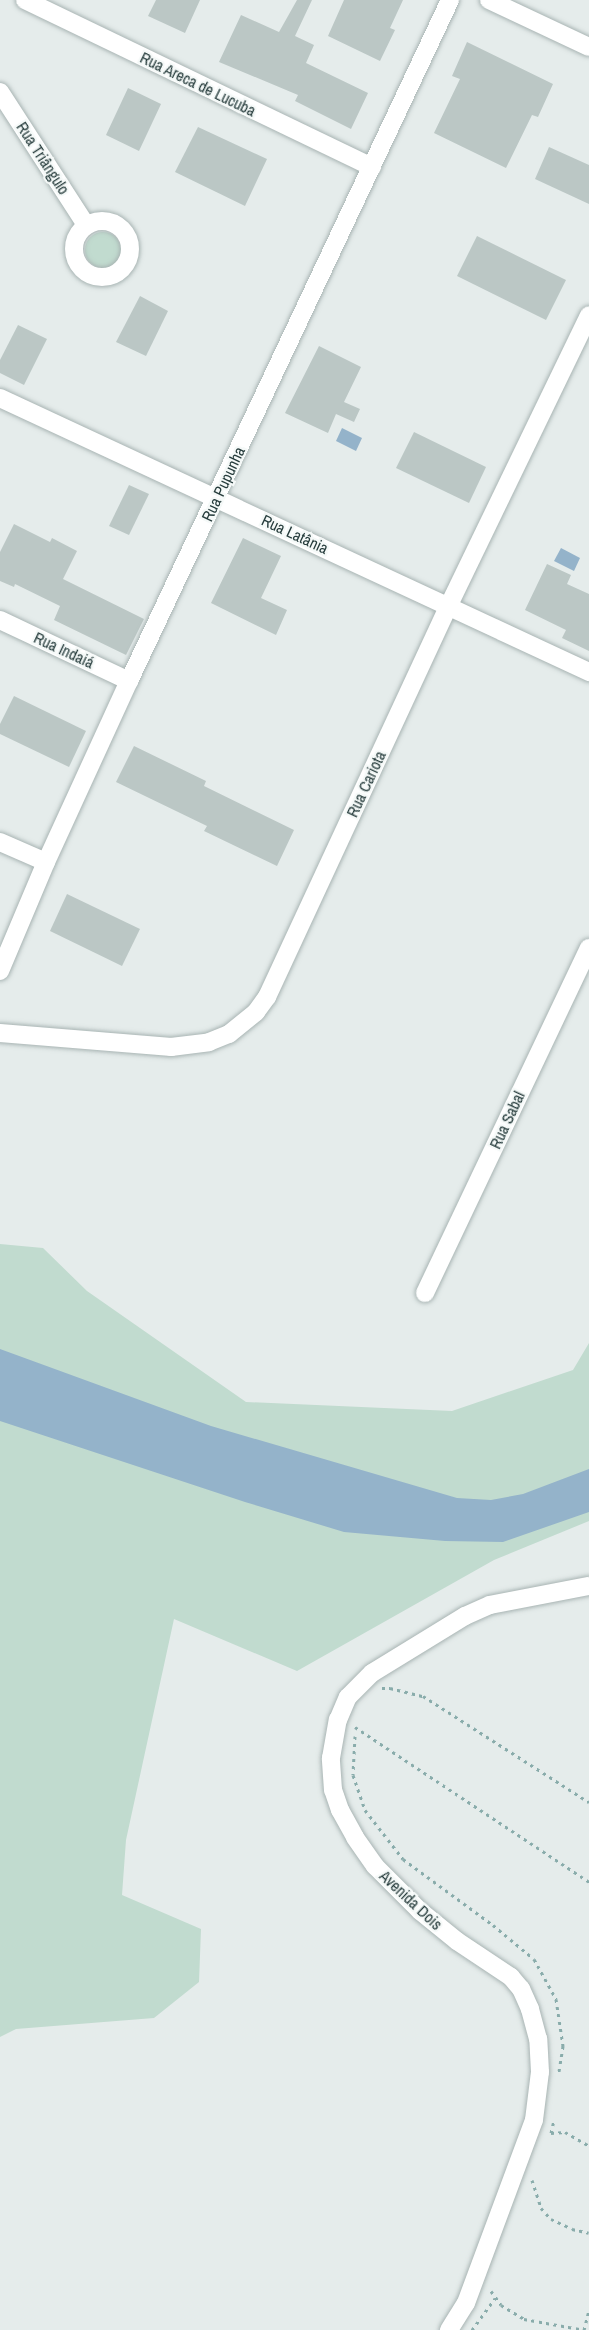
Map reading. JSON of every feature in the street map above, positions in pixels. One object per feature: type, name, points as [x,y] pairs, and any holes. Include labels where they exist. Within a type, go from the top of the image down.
[{"type":"street","name":"Rua Areca de Lucuba","points":[[25,0],[372,167]]},
{"type":"street","name":"Rua Pupunha","points":[[0,971],[46,862],[129,681],[450,0]]},
{"type":"street","points":[[489,0],[589,48]]},
{"type":"street","name":"Rua Triângulo","points":[[0,92],[86,225]]},
{"type":"street","name":"Rua Cariota","points":[[0,1033],[171,1047],[209,1042],[229,1034],[244,1024],[267,997],[448,607],[589,315]]},
{"type":"street","name":"Rua Latânia","points":[[0,398],[589,672]]},
{"type":"street","name":"Rua Indaiá","points":[[0,620],[129,681]]},
{"type":"street","points":[[0,842],[46,862]]},
{"type":"street","name":"Rua Sabal","points":[[425,1293],[589,948]]},
{"type":"street","name":"Avenida Dois","points":[[448,2330],[466,2303],[534,2120],[540,2072],[538,2039],[530,2009],[521,1989],[511,1977],[457,1941],[420,1911],[375,1866],[355,1837],[340,1810],[333,1790],[331,1758],[338,1719],[348,1698],[372,1673],[465,1616],[490,1605],[589,1586]]},
{"type":"path","points":[[381,1689],[390,1688],[423,1696],[589,1802]]},
{"type":"path","points":[[360,1718],[355,1727],[353,1775],[365,1810],[403,1859],[493,1924],[534,1959],[556,2000],[562,2046],[558,2081]]},
{"type":"path","points":[[355,1727],[589,1882]]},
{"type":"path","points":[[547,2138],[551,2133],[554,2117]]},
{"type":"path","points":[[551,2133],[565,2132],[589,2146]]},
{"type":"path","points":[[526,2184],[530,2174],[541,2208],[551,2219],[572,2229],[589,2233]]},
{"type":"path","points":[[489,2288],[495,2298],[524,2319],[584,2330],[589,2310]]},
{"type":"path","points":[[472,2330],[495,2298]]},
{"type":"green space","points":[[103,232],[116,237],[121,250],[116,263],[103,268],[90,263],[85,250],[90,237]]},
{"type":"green space","points":[[0,1244],[43,1248],[87,1291],[246,1402],[452,1411],[573,1370],[589,1343],[589,1521],[494,1560],[297,1671],[174,1619],[126,1840],[122,1895],[201,1929],[199,1982],[154,2018],[16,2029],[0,2037]]},
{"type":"water","points":[[342,428],[362,438],[356,451],[336,441]]},
{"type":"water","points":[[561,548],[580,558],[574,571],[554,561]]},
{"type":"water","points":[[0,1349],[211,1426],[457,1498],[491,1500],[523,1494],[589,1469],[589,1512],[503,1542],[445,1541],[344,1532],[245,1502],[0,1421]]},
{"type":"building","points":[[156,0],[200,0],[185,33],[148,16]]},
{"type":"building","points":[[297,0],[312,0],[295,36],[314,45],[306,63],[368,93],[351,129],[295,101],[298,95],[219,62],[241,15],[279,32]]},
{"type":"building","points":[[344,0],[403,0],[390,28],[395,30],[380,61],[328,36]]},
{"type":"building","points":[[467,42],[553,84],[538,117],[532,115],[506,168],[434,133],[460,79],[452,76]]},
{"type":"building","points":[[128,88],[161,104],[139,151],[106,135]]},
{"type":"building","points":[[198,127],[267,159],[245,206],[175,172]]},
{"type":"building","points":[[549,147],[589,165],[589,204],[535,179]]},
{"type":"building","points":[[477,236],[566,280],[546,320],[457,276]]},
{"type":"building","points":[[140,296],[168,311],[146,356],[116,342]]},
{"type":"building","points":[[18,325],[47,339],[24,385],[0,373],[0,360]]},
{"type":"building","points":[[319,346],[361,367],[344,402],[360,409],[354,422],[336,414],[328,433],[285,413]]},
{"type":"building","points":[[414,432],[486,467],[469,503],[396,468]]},
{"type":"building","points":[[129,485],[149,494],[129,535],[109,526]]},
{"type":"building","points":[[14,524],[50,542],[52,538],[77,551],[63,579],[144,619],[126,655],[54,620],[60,606],[15,584],[14,587],[0,581],[0,552]]},
{"type":"building","points":[[243,538],[281,556],[261,598],[287,610],[276,635],[211,603]]},
{"type":"building","points":[[547,564],[571,575],[567,584],[589,594],[589,651],[562,638],[566,630],[525,610]]},
{"type":"building","points":[[14,696],[86,731],[69,767],[0,734],[0,724]]},
{"type":"building","points":[[134,746],[206,781],[204,786],[294,830],[277,866],[204,831],[207,826],[116,782]]},
{"type":"building","points":[[67,894],[140,929],[122,966],[50,931]]}]
